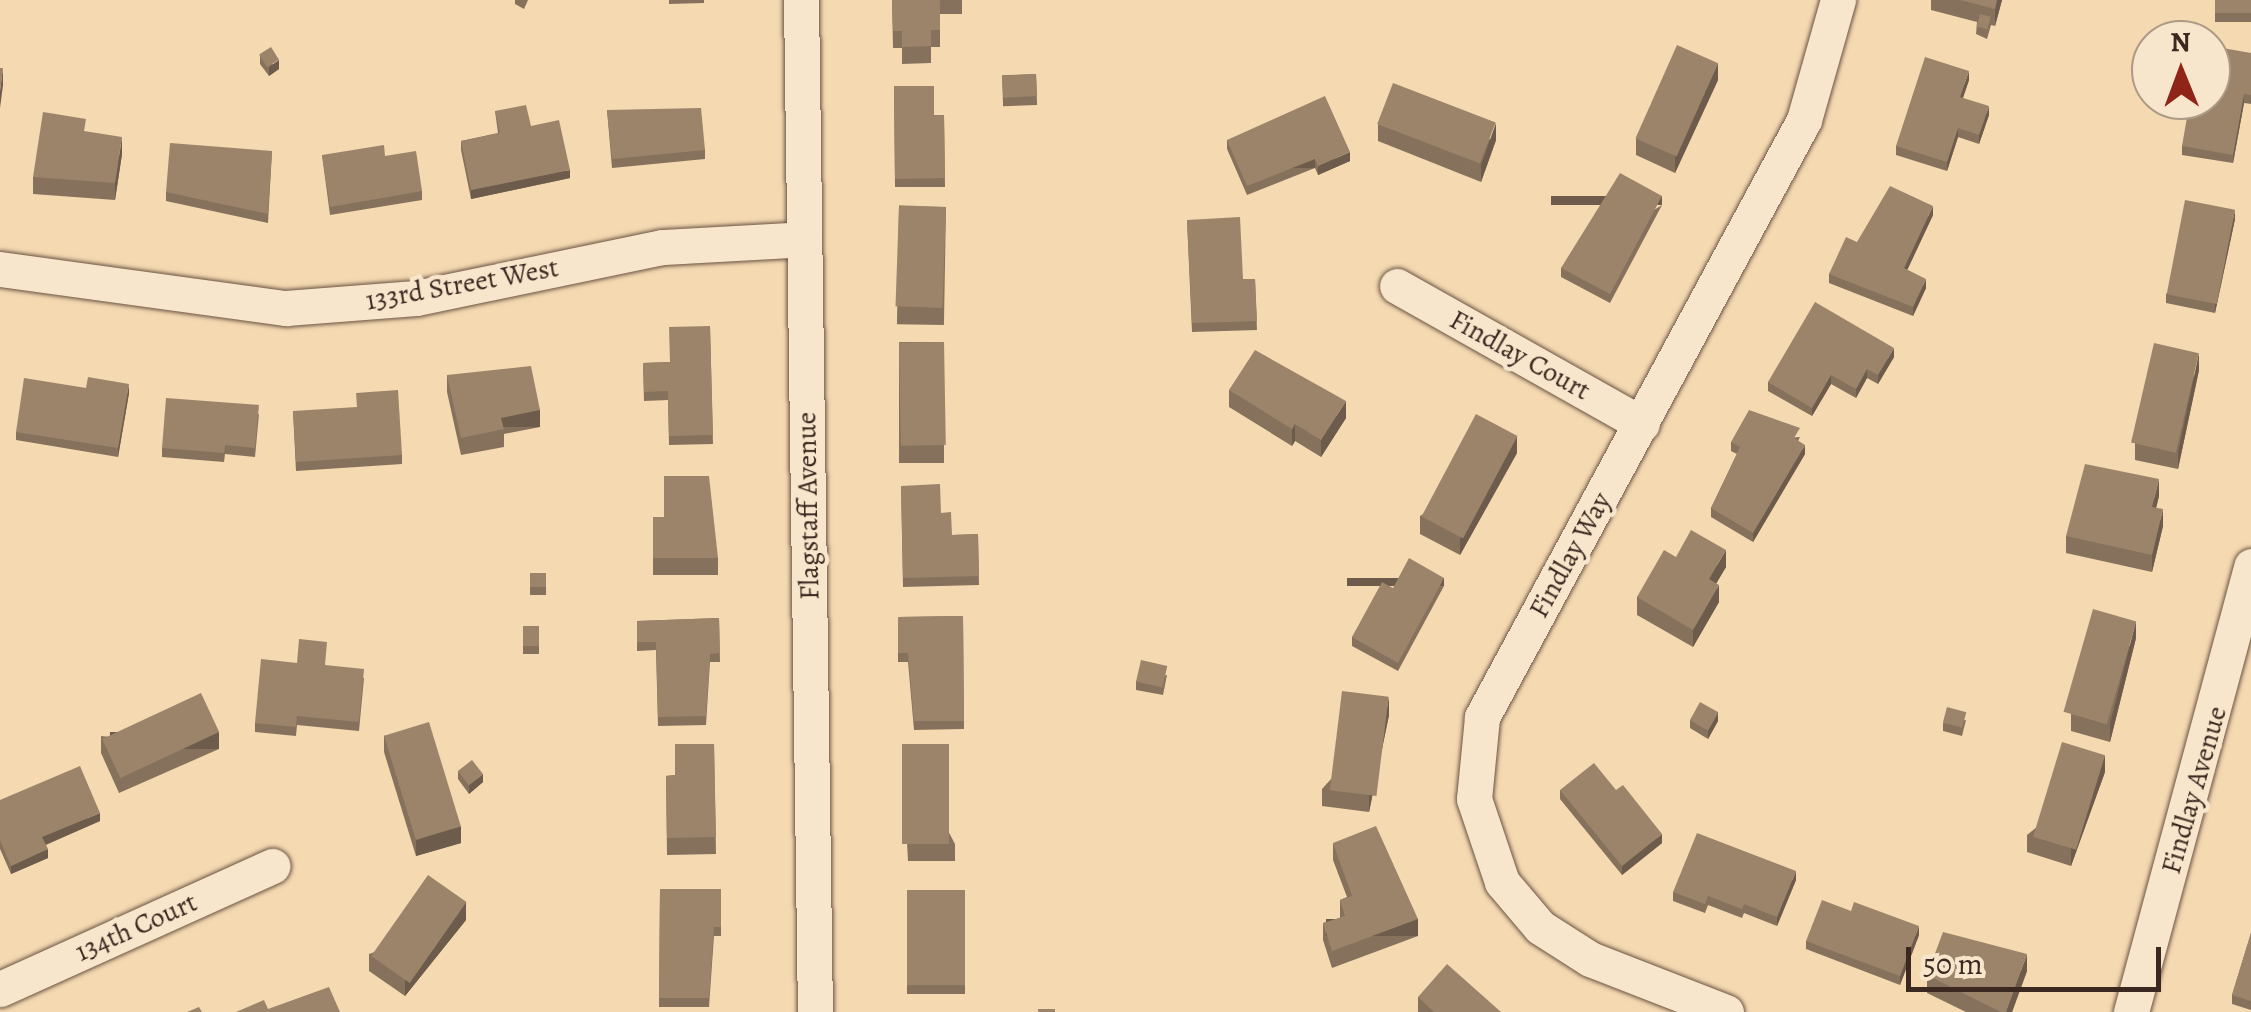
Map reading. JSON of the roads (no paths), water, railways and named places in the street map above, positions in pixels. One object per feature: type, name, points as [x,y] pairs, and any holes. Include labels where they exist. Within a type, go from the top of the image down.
[{"type":"street","name":"Flagstaff Avenue","points":[[801,0],[815,1012]]},
{"type":"street","name":"Findlay Way","points":[[1726,1012],[1590,960],[1540,928],[1502,882],[1474,799],[1482,717],[1804,120],[1838,0]]},
{"type":"street","name":"133rd Street West","points":[[0,269],[286,308],[416,298],[663,247],[804,239]]},
{"type":"street","name":"Findlay Court","points":[[1396,286],[1642,424]]},
{"type":"street","name":"Findlay Avenue","points":[[2130,1012],[2251,566]]},
{"type":"street","name":"134th Court","points":[[0,989],[272,866]]}]
